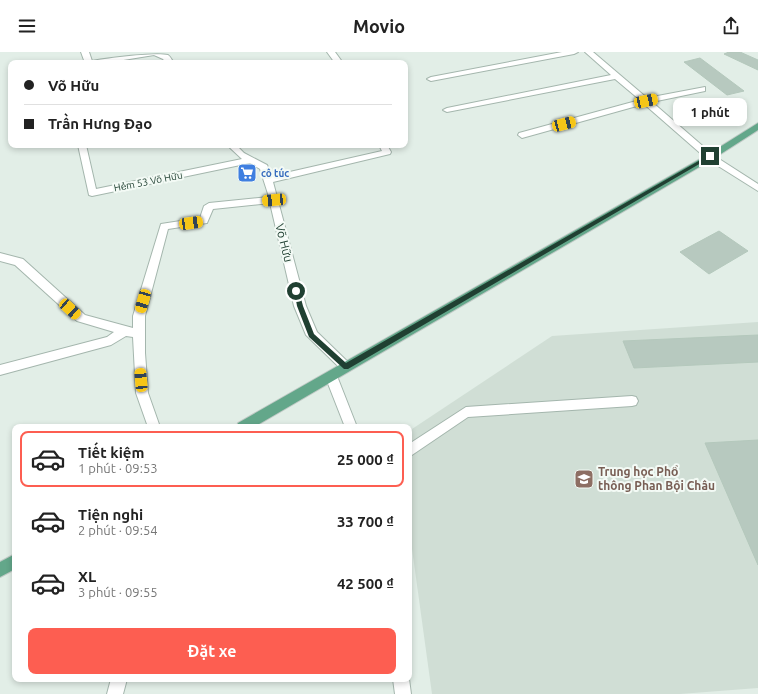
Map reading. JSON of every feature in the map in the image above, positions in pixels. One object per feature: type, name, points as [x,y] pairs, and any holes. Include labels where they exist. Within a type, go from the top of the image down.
[{"type":"main road","points":[[248,424],[710,156],[758,126]]},
{"type":"main road","points":[[0,570],[12,564]]},
{"type":"street","points":[[431,79],[574,52]]},
{"type":"street","points":[[589,52],[710,156],[758,188]]},
{"type":"street","points":[[110,60],[156,53],[166,57],[168,60]]},
{"type":"street","points":[[448,110],[617,76]]},
{"type":"street","points":[[522,135],[646,101],[702,89]]},
{"type":"street","name":"Hẻm 53 Võ Hữu","points":[[83,148],[92,193],[251,160]]},
{"type":"street","name":"Võ Hữu","points":[[234,148],[241,155],[264,167],[274,200],[300,306],[312,335],[346,367]]},
{"type":"street","points":[[268,180],[387,152],[385,148]]},
{"type":"street","points":[[153,424],[142,393],[139,316],[164,226],[204,221],[209,206],[274,200]]},
{"type":"street","points":[[0,257],[19,262],[81,318],[124,332],[139,333]]},
{"type":"street","points":[[0,370],[111,341],[124,332]]},
{"type":"street","points":[[331,376],[350,424]]},
{"type":"street","points":[[412,449],[466,412],[632,401]]},
{"type":"street","points":[[116,694],[118,682]]},
{"type":"street","points":[[401,682],[403,694]]},
{"type":"shaded area","name":"Trung học Phổ thông Phan Bội Châu","points":[[758,322],[758,688],[680,694],[432,694],[412,549],[412,429],[552,336]]},
{"type":"building","points":[[729,52],[740,52],[758,60],[758,70],[724,54]]},
{"type":"building","points":[[700,58],[744,91],[727,95],[684,62]]},
{"type":"building","points":[[719,231],[748,251],[709,274],[680,252]]},
{"type":"building","points":[[758,335],[758,362],[634,368],[623,341]]},
{"type":"building","points":[[758,440],[758,565],[705,443]]},
{"type":"place","name":"cô túc","points":[[247,173]]},
{"type":"place","name":"Trung học Phổ thông Phan Bội Châu","points":[[584,479]]},
{"type":"route","points":[[296,291],[300,306],[312,335],[346,367],[710,156]]}]
